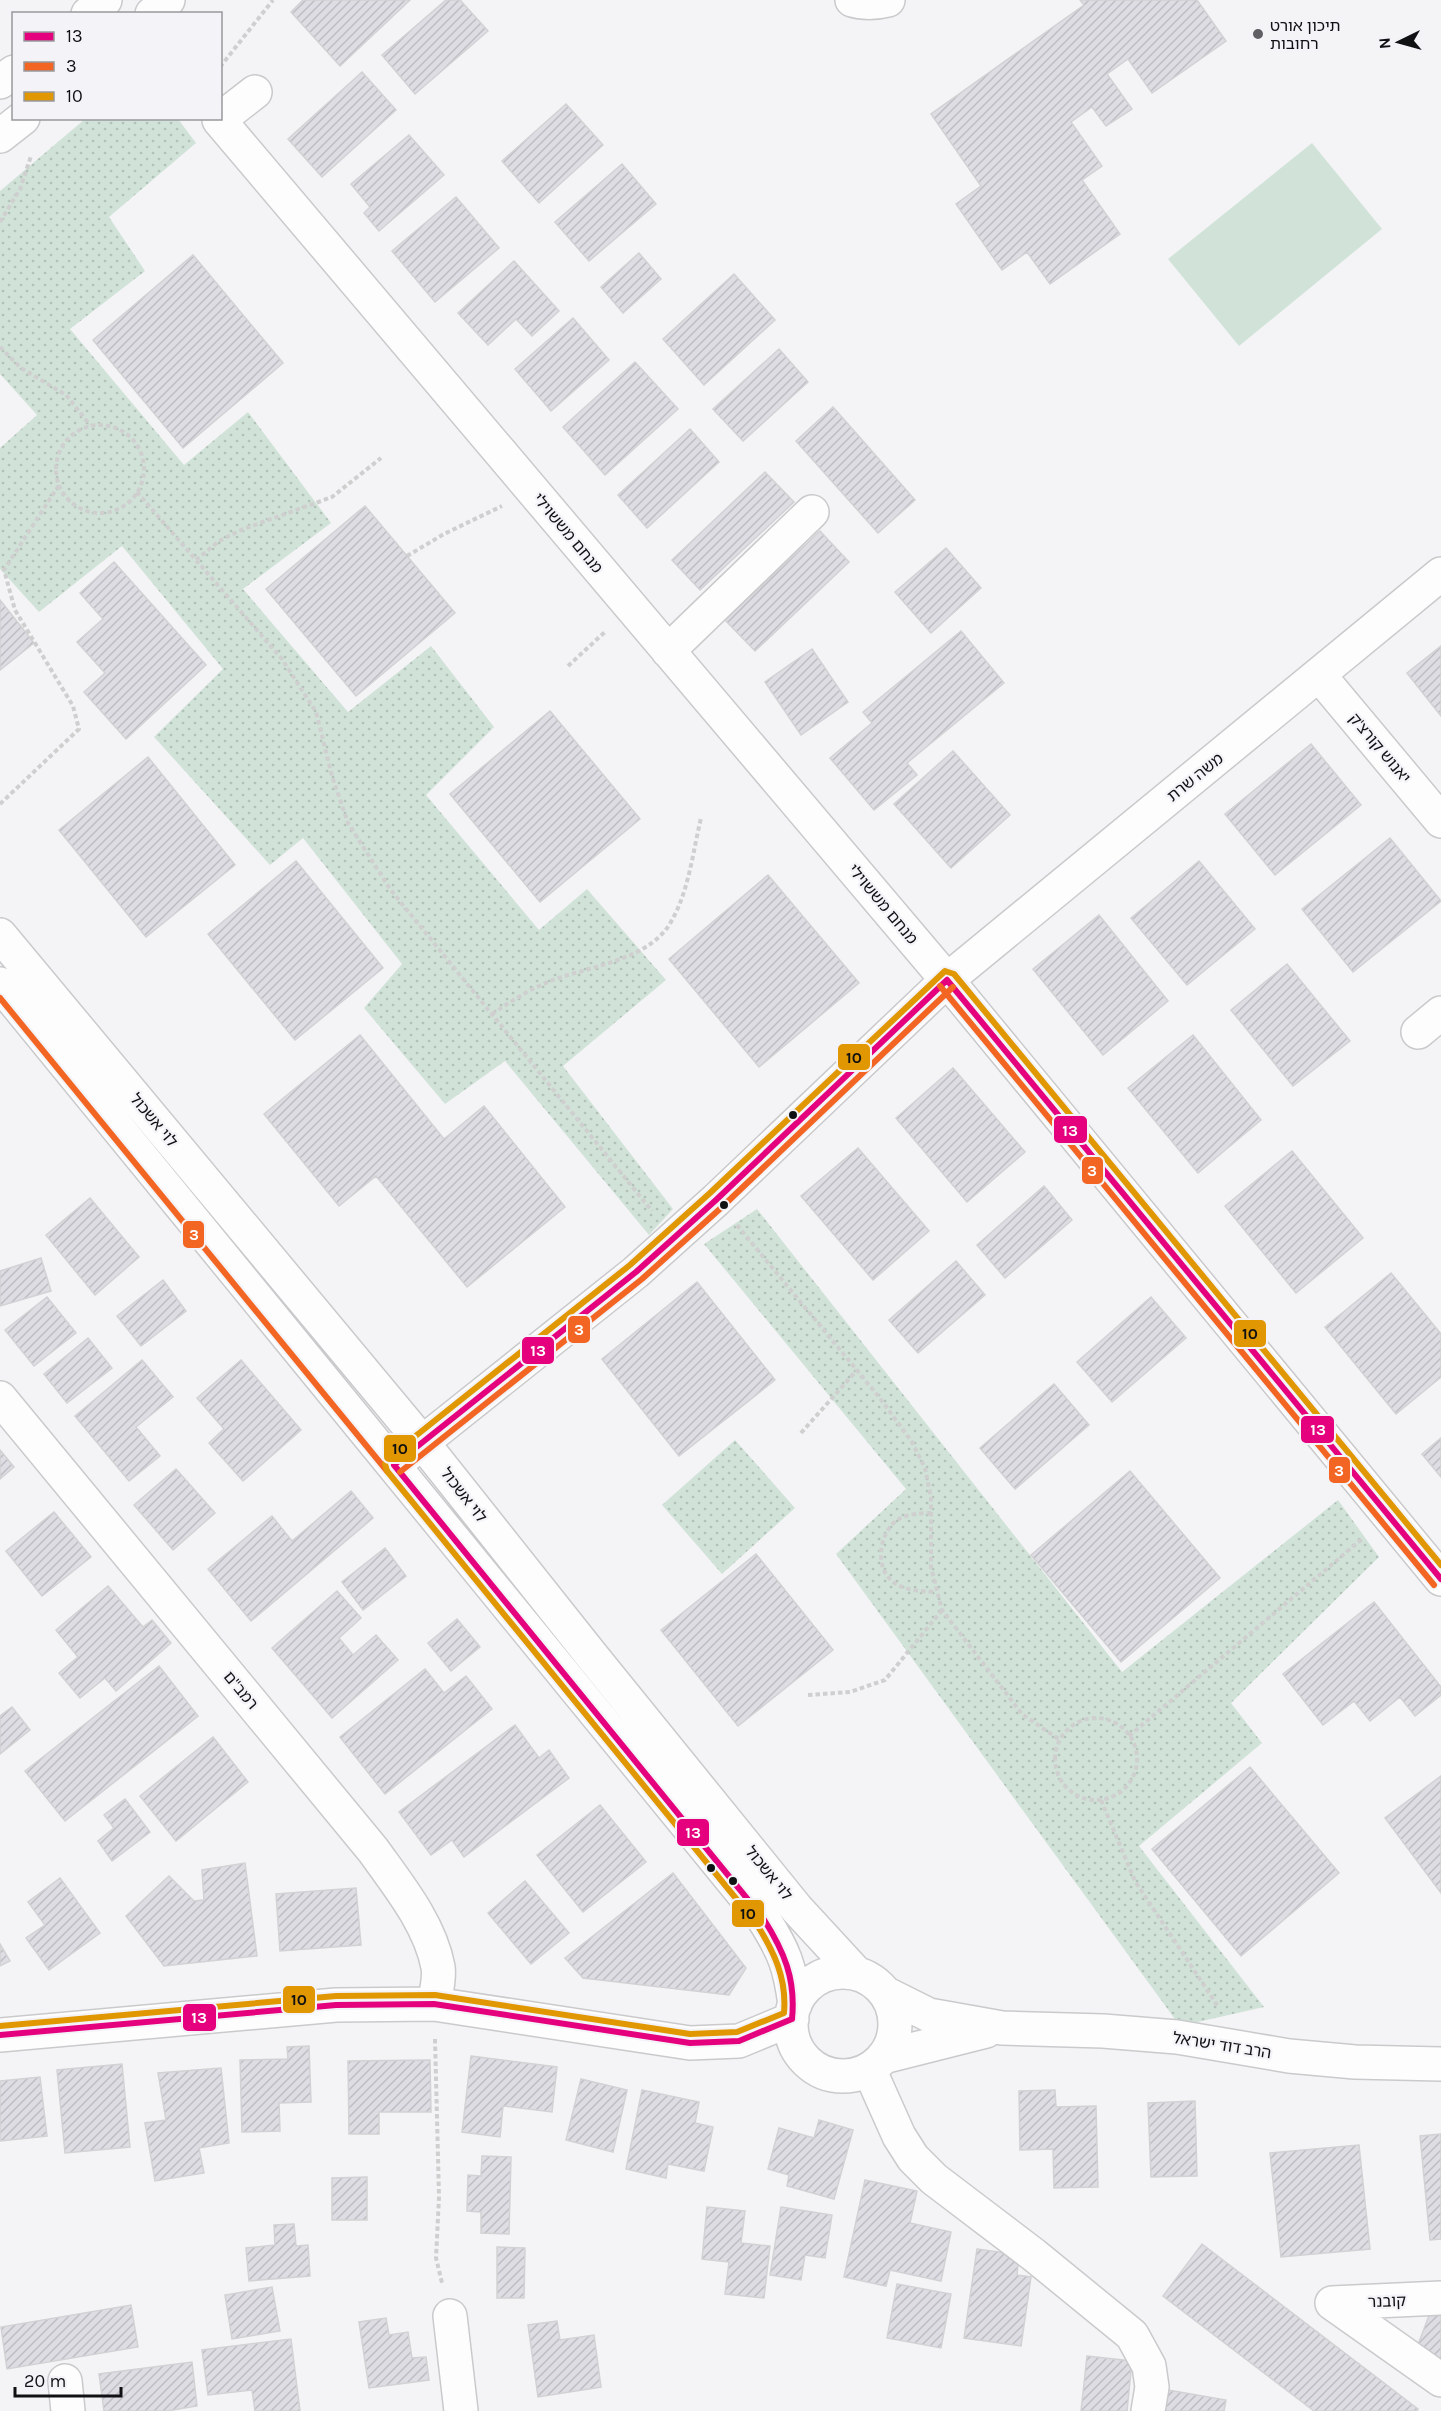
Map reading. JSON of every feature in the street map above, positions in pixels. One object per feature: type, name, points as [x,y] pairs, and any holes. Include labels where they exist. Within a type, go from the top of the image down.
[{"type":"street","points":[[90,12],[105,0]]},
{"type":"street","points":[[154,12],[168,0]]},
{"type":"street","points":[[852,0],[861,3],[888,0]]},
{"type":"street","name":"מנחם מששוילי","points":[[222,118],[255,92]]},
{"type":"street","name":"מנחם מששוילי","points":[[219,120],[948,980],[1441,1579]]},
{"type":"street","points":[[668,651],[812,512]]},
{"type":"street","name":"משה שרת","points":[[394,1465],[636,1272],[716,1200],[948,980],[1441,574]]},
{"type":"street","name":"יאנוש קורצ'ק","points":[[1319,675],[1441,821]]},
{"type":"street","name":"לוי אשכול","points":[[0,935],[422,1442],[797,1909],[856,1973]]},
{"type":"street","name":"לוי אשכול","points":[[0,984],[763,1918],[781,1946],[788,1962],[793,2012]]},
{"type":"street","name":"רמב\"ם","points":[[0,1398],[373,1850],[398,1884],[426,1934],[438,1968],[434,2004]]},
{"type":"street","points":[[841,1971],[856,1973],[873,1981],[885,1993],[893,2008],[896,2025],[892,2042],[876,2063],[844,2076],[818,2069],[806,2060],[793,2034],[793,2012],[803,1991],[814,1981],[827,1974],[841,1971]]},
{"type":"street","name":"הרב דוד ישראל","points":[[885,1993],[929,2016],[1002,2028],[1103,2031],[1177,2037],[1289,2055],[1354,2062],[1441,2064]]},
{"type":"street","points":[[0,2036],[336,2005],[434,2004],[690,2043],[739,2041],[793,2012]]},
{"type":"street","name":"הרב דוד ישראל","points":[[876,2063],[1002,2028]]},
{"type":"street","points":[[876,2063],[899,2136],[920,2165],[934,2179],[1034,2255],[1132,2335],[1149,2366],[1152,2387],[1148,2411]]},
{"type":"street","name":"קובנר","points":[[1441,2298],[1332,2303],[1441,2380]]},
{"type":"street","points":[[450,2316],[461,2411]]},
{"type":"path","points":[[222,64],[273,0]]},
{"type":"path","points":[[0,222],[20,189],[32,153],[13,126]]},
{"type":"path","points":[[0,347],[21,368],[66,395],[90,425]]},
{"type":"path","points":[[90,425],[105,425],[120,429],[139,448],[143,463],[143,478],[137,492],[121,507],[107,513],[91,513],[77,507],[66,498],[59,485],[56,470],[65,441],[76,431],[90,425]]},
{"type":"path","points":[[196,560],[219,541],[241,530],[332,497],[381,458]]},
{"type":"path","points":[[0,804],[80,729],[73,706],[15,610],[4,570],[59,485]]},
{"type":"path","points":[[137,492],[282,658],[316,712],[332,776],[348,823],[390,889],[674,1238]]},
{"type":"path","points":[[407,556],[444,534],[533,492]]},
{"type":"path","points":[[568,666],[631,608]]},
{"type":"path","points":[[492,1014],[537,987],[579,970],[624,960],[654,942],[672,922],[684,889],[701,818]]},
{"type":"path","points":[[716,1200],[857,1370],[912,1442],[925,1468],[931,1498],[931,1568],[942,1610],[1022,1714],[1060,1740]]},
{"type":"path","points":[[801,1433],[857,1370]]},
{"type":"path","points":[[931,1513],[900,1518],[887,1528],[881,1547],[884,1571],[892,1582],[914,1591],[936,1592]]},
{"type":"path","points":[[1129,1737],[1389,1516]]},
{"type":"path","points":[[808,1695],[850,1692],[885,1680],[942,1610]]},
{"type":"path","points":[[1092,1719],[1107,1720],[1120,1726],[1129,1737],[1135,1749],[1137,1761],[1133,1775],[1121,1791],[1101,1800],[1083,1798],[1070,1791],[1061,1781],[1056,1768],[1055,1754],[1060,1740],[1068,1729],[1092,1719]]},
{"type":"path","points":[[1101,1800],[1135,1881],[1245,2047]]},
{"type":"path","points":[[434,2004],[439,2197],[436,2258],[450,2316]]},
{"type":"green space","points":[[84,120],[179,120],[196,143],[109,217],[145,271],[70,329],[184,465],[248,412],[331,523],[243,589],[348,712],[431,646],[494,727],[426,795],[539,930],[587,889],[666,980],[563,1066],[673,1209],[649,1235],[505,1061],[445,1104],[364,1008],[402,964],[303,838],[270,865],[154,737],[223,669],[122,546],[39,612],[0,569],[0,448],[37,415],[0,374],[0,191]]},
{"type":"green space","points":[[1312,143],[1382,229],[1239,346],[1168,259]]},
{"type":"green space","points":[[757,1209],[1122,1672],[1338,1500],[1379,1557],[1231,1703],[1262,1743],[1139,1846],[1264,2007],[1180,2026],[836,1554],[906,1489],[704,1244]]},
{"type":"green space","points":[[735,1440],[795,1508],[722,1574],[662,1505]]},
{"type":"building","points":[[303,0],[410,0],[340,66],[291,12]]},
{"type":"building","points":[[446,0],[460,0],[488,31],[415,94],[382,55]]},
{"type":"building","points":[[1080,0],[1197,0],[1226,41],[1152,93],[1128,59],[1107,74],[1132,109],[1106,126],[1092,107],[1071,122],[1102,166],[1082,180],[1120,234],[1050,284],[1027,252],[1002,270],[956,204],[981,186],[931,114],[1084,5]]},
{"type":"building","points":[[362,72],[396,110],[322,177],[288,139]]},
{"type":"building","points":[[566,104],[603,145],[539,203],[502,161]]},
{"type":"building","points":[[409,135],[444,175],[379,231],[364,213],[370,207],[351,184]]},
{"type":"building","points":[[622,164],[656,204],[589,261],[555,222]]},
{"type":"building","points":[[456,197],[499,248],[435,302],[392,251]]},
{"type":"building","points":[[639,253],[661,279],[623,313],[601,287]]},
{"type":"building","points":[[193,255],[283,363],[183,448],[93,340]]},
{"type":"building","points":[[514,261],[559,311],[532,336],[516,319],[488,345],[458,313]]},
{"type":"building","points":[[734,274],[775,320],[704,385],[663,339]]},
{"type":"building","points":[[573,318],[609,360],[551,411],[515,369]]},
{"type":"building","points":[[779,349],[808,382],[743,441],[713,409]]},
{"type":"building","points":[[635,362],[678,409],[605,475],[563,427]]},
{"type":"building","points":[[833,407],[915,500],[878,533],[796,441]]},
{"type":"building","points":[[690,429],[719,462],[647,528],[618,495]]},
{"type":"building","points":[[765,472],[794,502],[700,590],[672,560]]},
{"type":"building","points":[[365,506],[455,613],[356,696],[266,589]]},
{"type":"building","points":[[820,531],[849,562],[755,651],[725,620]]},
{"type":"building","points":[[946,548],[981,588],[931,633],[895,592]]},
{"type":"building","points":[[114,562],[206,665],[126,739],[84,692],[105,673],[77,642],[103,619],[80,593]]},
{"type":"building","points":[[0,600],[34,643],[0,670]]},
{"type":"building","points":[[961,631],[1004,683],[907,763],[917,775],[874,810],[830,758],[872,723],[863,712]]},
{"type":"building","points":[[1441,646],[1441,716],[1407,673]]},
{"type":"building","points":[[812,649],[848,702],[801,735],[765,682]]},
{"type":"building","points":[[550,711],[640,819],[540,902],[450,794]]},
{"type":"building","points":[[1311,744],[1361,805],[1275,875],[1225,814]]},
{"type":"building","points":[[953,751],[1010,815],[951,868],[894,804]]},
{"type":"building","points":[[148,757],[235,865],[146,937],[59,830]]},
{"type":"building","points":[[1390,838],[1441,901],[1353,972],[1302,909]]},
{"type":"building","points":[[296,861],[383,968],[295,1040],[208,934]]},
{"type":"building","points":[[1199,861],[1255,929],[1187,985],[1131,918]]},
{"type":"building","points":[[768,875],[859,983],[759,1067],[669,959]]},
{"type":"building","points":[[1099,915],[1168,1001],[1103,1055],[1033,969]]},
{"type":"building","points":[[1287,964],[1350,1041],[1293,1086],[1231,1010]]},
{"type":"building","points":[[360,1035],[444,1139],[484,1106],[565,1207],[467,1287],[376,1176],[339,1206],[264,1114]]},
{"type":"building","points":[[1193,1035],[1261,1120],[1198,1173],[1128,1088]]},
{"type":"building","points":[[953,1068],[1025,1152],[967,1202],[896,1118]]},
{"type":"building","points":[[858,1148],[929,1231],[873,1280],[801,1196]]},
{"type":"building","points":[[1292,1151],[1363,1238],[1296,1293],[1225,1206]]},
{"type":"building","points":[[1044,1186],[1072,1220],[1005,1278],[977,1245]]},
{"type":"building","points":[[90,1198],[139,1257],[95,1295],[46,1235]]},
{"type":"building","points":[[41,1258],[51,1291],[0,1306],[0,1271]]},
{"type":"building","points":[[956,1261],[985,1295],[918,1353],[889,1320]]},
{"type":"building","points":[[1391,1273],[1441,1334],[1441,1377],[1396,1414],[1325,1327]]},
{"type":"building","points":[[163,1280],[186,1311],[141,1346],[117,1316]]},
{"type":"building","points":[[697,1282],[775,1380],[679,1456],[602,1359]]},
{"type":"building","points":[[47,1297],[76,1333],[34,1366],[5,1330]]},
{"type":"building","points":[[1151,1297],[1186,1338],[1112,1402],[1077,1362]]},
{"type":"building","points":[[88,1338],[112,1368],[67,1403],[44,1374]]},
{"type":"building","points":[[142,1360],[173,1397],[136,1427],[160,1456],[129,1481],[75,1416]]},
{"type":"building","points":[[241,1360],[301,1430],[243,1481],[209,1443],[224,1429],[197,1398]]},
{"type":"building","points":[[1054,1384],[1089,1425],[1015,1489],[980,1448]]},
{"type":"building","points":[[1441,1438],[1441,1477],[1422,1454]]},
{"type":"building","points":[[0,1450],[14,1467],[0,1479]]},
{"type":"building","points":[[176,1469],[215,1513],[173,1550],[134,1505]]},
{"type":"building","points":[[1130,1471],[1220,1578],[1121,1662],[1031,1555]]},
{"type":"building","points":[[351,1491],[373,1518],[251,1621],[208,1569],[272,1516],[292,1541]]},
{"type":"building","points":[[54,1512],[91,1557],[42,1596],[6,1551]]},
{"type":"building","points":[[385,1548],[406,1576],[363,1610],[342,1582]]},
{"type":"building","points":[[756,1554],[833,1650],[738,1726],[661,1630]]},
{"type":"building","points":[[108,1586],[143,1627],[152,1620],[171,1643],[116,1691],[105,1678],[80,1698],[59,1673],[78,1657],[56,1630]]},
{"type":"building","points":[[337,1591],[361,1618],[339,1638],[353,1655],[376,1635],[398,1660],[332,1718],[272,1648]]},
{"type":"building","points":[[1374,1602],[1441,1687],[1441,1695],[1415,1716],[1400,1697],[1370,1721],[1354,1701],[1323,1725],[1283,1674]]},
{"type":"building","points":[[457,1619],[480,1647],[451,1671],[428,1643]]},
{"type":"building","points":[[159,1666],[198,1716],[65,1821],[25,1771]]},
{"type":"building","points":[[425,1669],[444,1693],[466,1676],[492,1709],[385,1794],[340,1737]]},
{"type":"building","points":[[12,1707],[30,1730],[0,1754],[0,1716]]},
{"type":"building","points":[[515,1725],[539,1758],[549,1750],[569,1778],[464,1857],[452,1840],[431,1855],[399,1812]]},
{"type":"building","points":[[213,1737],[248,1782],[176,1841],[140,1796]]},
{"type":"building","points":[[1250,1767],[1339,1873],[1241,1956],[1152,1849]]},
{"type":"building","points":[[1441,1776],[1441,1893],[1385,1818]]},
{"type":"building","points":[[125,1799],[150,1832],[112,1861],[98,1841],[114,1828],[104,1815]]},
{"type":"building","points":[[600,1805],[646,1862],[583,1912],[537,1855]]},
{"type":"building","points":[[245,1863],[257,1956],[164,1966],[126,1916],[169,1876],[194,1901],[204,1900],[202,1870]]},
{"type":"building","points":[[673,1873],[746,1968],[729,1995],[583,1978],[565,1958]]},
{"type":"building","points":[[60,1878],[100,1933],[49,1970],[26,1938],[45,1925],[28,1902]]},
{"type":"building","points":[[525,1881],[569,1933],[531,1964],[488,1913]]},
{"type":"building","points":[[356,1888],[361,1945],[280,1951],[276,1894]]},
{"type":"building","points":[[0,1944],[10,1961],[0,1966]]},
{"type":"building","points":[[309,2046],[311,2102],[279,2103],[280,2131],[242,2132],[240,2060],[288,2059],[287,2047]]},
{"type":"building","points":[[471,2056],[557,2067],[552,2112],[503,2106],[500,2137],[462,2132]]},
{"type":"building","points":[[430,2060],[431,2112],[379,2112],[379,2134],[349,2134],[348,2061]]},
{"type":"building","points":[[122,2064],[130,2147],[65,2153],[57,2070]]},
{"type":"building","points":[[221,2068],[229,2143],[199,2148],[204,2173],[155,2181],[145,2123],[166,2120],[158,2073]]},
{"type":"building","points":[[40,2077],[47,2136],[0,2141],[0,2081]]},
{"type":"building","points":[[581,2079],[627,2090],[613,2152],[566,2140]]},
{"type":"building","points":[[642,2090],[699,2102],[695,2123],[713,2127],[704,2171],[668,2164],[666,2178],[626,2169]]},
{"type":"building","points":[[1055,2090],[1056,2107],[1096,2106],[1098,2187],[1054,2188],[1053,2149],[1020,2150],[1019,2091]]},
{"type":"building","points":[[1195,2101],[1197,2176],[1151,2177],[1148,2103]]},
{"type":"building","points":[[819,2120],[853,2130],[834,2199],[787,2186],[789,2175],[768,2169],[779,2128],[814,2138]]},
{"type":"building","points":[[1441,2134],[1441,2239],[1430,2240],[1420,2136]]},
{"type":"building","points":[[1359,2145],[1370,2249],[1281,2257],[1270,2153]]},
{"type":"building","points":[[482,2156],[511,2157],[509,2234],[481,2233],[481,2212],[467,2211],[468,2175],[481,2176]]},
{"type":"building","points":[[367,2177],[367,2220],[332,2220],[332,2178]]},
{"type":"building","points":[[865,2180],[917,2191],[910,2223],[951,2232],[941,2281],[890,2270],[886,2286],[844,2277]]},
{"type":"building","points":[[707,2207],[745,2211],[741,2243],[770,2246],[764,2298],[725,2294],[729,2262],[702,2259]]},
{"type":"building","points":[[781,2207],[832,2215],[825,2258],[805,2255],[801,2280],[770,2275]]},
{"type":"building","points":[[294,2224],[296,2246],[308,2245],[310,2276],[249,2281],[246,2248],[275,2245],[274,2225]]},
{"type":"building","points":[[1202,2244],[1418,2409],[1417,2411],[1314,2411],[1163,2296]]},
{"type":"building","points":[[497,2247],[525,2248],[524,2298],[497,2298]]},
{"type":"building","points":[[977,2249],[1019,2255],[1017,2275],[1031,2277],[1021,2346],[964,2338]]},
{"type":"building","points":[[897,2284],[951,2294],[941,2348],[887,2338]]},
{"type":"building","points":[[272,2287],[280,2331],[232,2339],[225,2295]]},
{"type":"building","points":[[131,2305],[138,2347],[7,2369],[1,2327]]},
{"type":"building","points":[[1441,2312],[1441,2366],[1416,2350],[1430,2313]]},
{"type":"building","points":[[386,2318],[389,2335],[408,2332],[412,2358],[426,2357],[429,2380],[369,2388],[359,2322]]},
{"type":"building","points":[[557,2321],[560,2340],[594,2335],[601,2387],[538,2397],[528,2325]]},
{"type":"building","points":[[291,2339],[300,2411],[255,2411],[252,2390],[208,2395],[202,2350]]},
{"type":"building","points":[[1087,2356],[1132,2361],[1127,2411],[1081,2411]]},
{"type":"building","points":[[192,2362],[197,2406],[167,2411],[104,2411],[99,2374]]},
{"type":"building","points":[[1168,2390],[1226,2400],[1224,2411],[1165,2411]]},
{"type":"transit line","name":"10","points":[[0,2026],[336,1996],[435,1995],[690,2034],[737,2032],[784,2013],[783,1988],[778,1966],[756,1923],[387,1471],[385,1464],[388,1458],[630,1265],[710,1193],[945,971],[954,974],[1441,1565]]},
{"type":"transit line","name":"13","points":[[947,980],[1441,1579]]},
{"type":"transit line","name":"13","points":[[394,1465],[636,1272],[716,1200],[947,980]]},
{"type":"transit line","name":"3","points":[[940,986],[1434,1585]]},
{"type":"transit line","name":"3","points":[[400,1472],[642,1279],[722,1207],[953,987]]},
{"type":"transit line","name":"3","points":[[0,998],[387,1471]]},
{"type":"transit line","name":"13","points":[[394,1465],[763,1918],[787,1966],[792,1991],[792,2019]]},
{"type":"transit line","name":"13","points":[[0,2035],[336,2005],[434,2004],[690,2043],[739,2041],[792,2019]]},
{"type":"place","name":"תיכון אורט רחובות","points":[[1258,34]]}]
